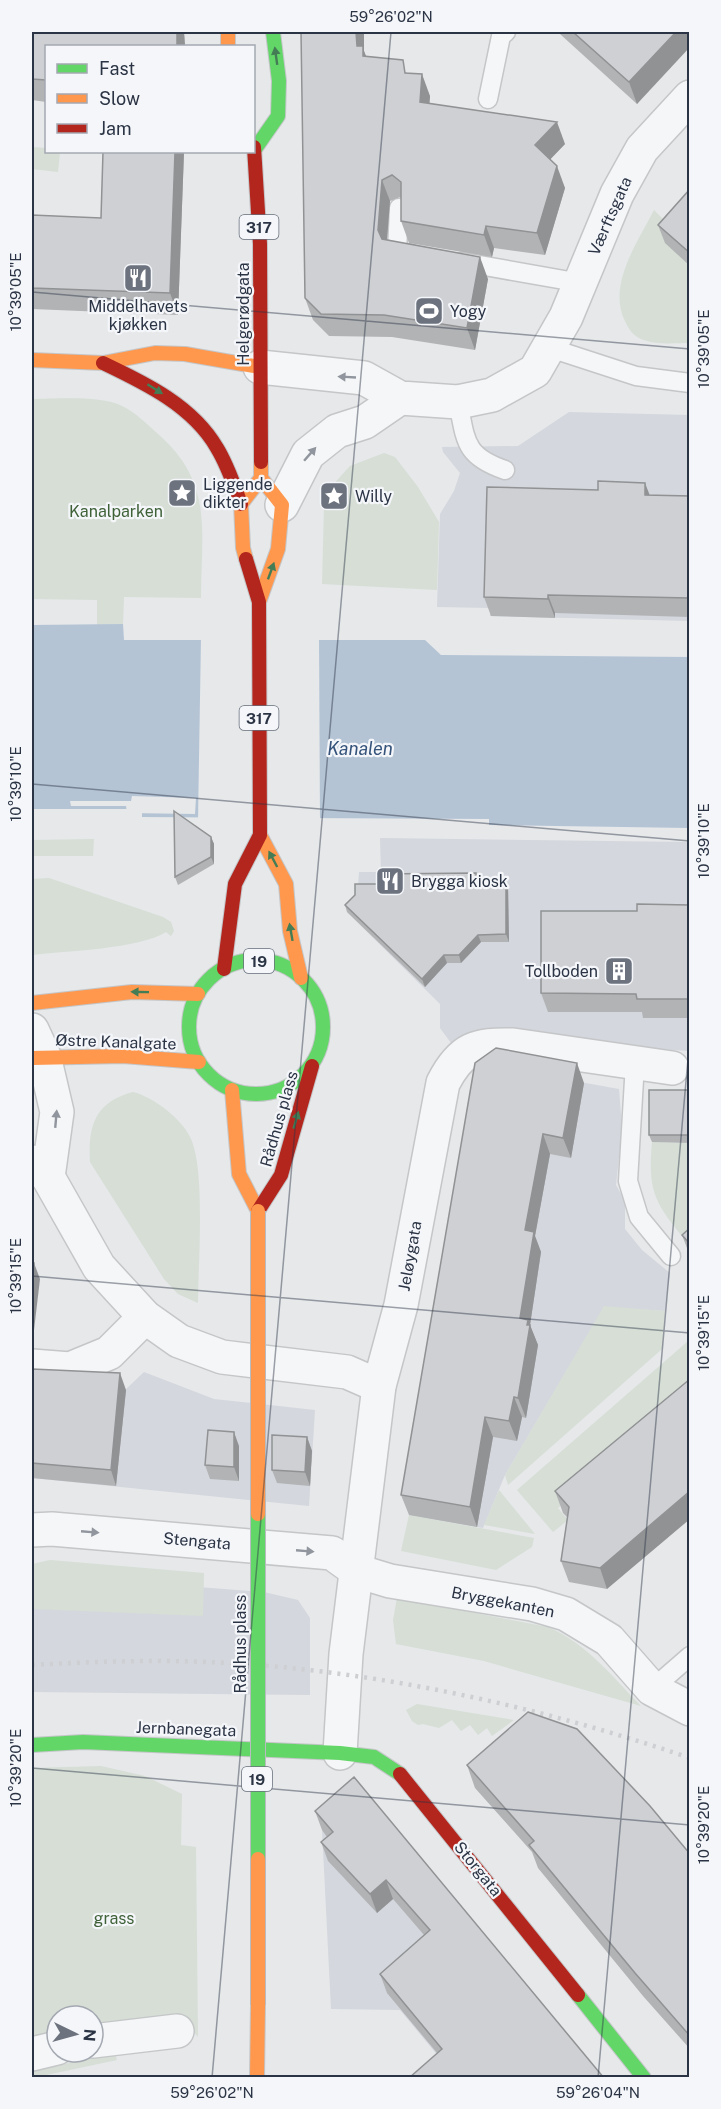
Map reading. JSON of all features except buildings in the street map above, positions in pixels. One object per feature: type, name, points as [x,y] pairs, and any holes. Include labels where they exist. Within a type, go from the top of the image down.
[{"type":"main road","name":"Helgerødgata","points":[[255,147],[278,116],[279,81],[273,32]]},
{"type":"main road","name":"Helgerødgata","points":[[254,153],[260,244],[261,478]]},
{"type":"main road","points":[[32,360],[103,363],[155,352],[185,354],[260,367]]},
{"type":"main road","points":[[103,363],[174,401],[201,428],[226,464],[241,504]]},
{"type":"main road","points":[[241,504],[261,478],[282,505]]},
{"type":"main road","name":"317","points":[[241,504],[242,538],[259,602],[260,835],[286,884],[290,931],[301,978]]},
{"type":"main road","name":"317","points":[[259,602],[280,538],[282,505]]},
{"type":"main road","name":"317","points":[[224,969],[234,884],[260,835]]},
{"type":"main road","name":"19","points":[[256,960],[288,968],[301,978],[314,993],[321,1010],[323,1029],[320,1048],[312,1065],[296,1082],[276,1092],[254,1095],[232,1090],[213,1078],[199,1062],[192,1046],[189,1028],[198,994],[209,980],[224,969],[256,960]]},
{"type":"main road","points":[[32,1003],[132,992],[198,994]]},
{"type":"main road","name":"Østre Kanalgate","points":[[36,1048],[199,1062]]},
{"type":"main road","name":"Rådhus plass","points":[[258,1211],[281,1175],[312,1065]]},
{"type":"main road","name":"Rådhus plass","points":[[232,1090],[239,1174],[258,1211],[257,2078]]},
{"type":"main road","name":"Jernbanegata","points":[[32,1745],[83,1742],[340,1753]]},
{"type":"main road","name":"Storgata","points":[[340,1753],[374,1757],[403,1776],[644,2078]]},
{"type":"street","name":"Værftsgata","points":[[260,367],[364,378],[400,398],[458,402],[492,395],[535,371],[550,348],[581,282],[617,194],[642,149],[690,97]]},
{"type":"street","points":[[282,505],[308,454],[337,431],[365,422],[400,398]]},
{"type":"street","name":"Jeløygata","points":[[340,1753],[344,1675],[379,1386],[401,1305],[435,1115],[443,1083],[452,1065],[475,1047],[490,1044],[513,1045],[672,1068]]},
{"type":"street","points":[[36,1048],[57,1112],[40,1169],[99,1267],[145,1317],[178,1341],[222,1357],[347,1372],[379,1386]]},
{"type":"street","points":[[32,1366],[70,1369],[109,1353],[145,1317]]},
{"type":"street","name":"Stengata","points":[[32,1530],[52,1529],[332,1553],[357,1571]]},
{"type":"street","name":"Bryggekanten","points":[[357,1571],[390,1581],[532,1604],[566,1614],[609,1640],[652,1689],[690,1709]]},
{"type":"street","points":[[105,2040],[177,2031]]},
{"type":"lane","points":[[488,99],[501,36],[506,32]]},
{"type":"lane","points":[[399,208],[397,252],[581,282]]},
{"type":"lane","points":[[550,348],[636,376],[690,383]]},
{"type":"lane","points":[[458,402],[466,444],[485,463],[505,470]]},
{"type":"lane","points":[[635,1063],[628,1181],[639,1217],[670,1256]]},
{"type":"lane","points":[[652,1689],[690,1656]]},
{"type":"shaded area","points":[[569,412],[689,415],[689,621],[490,616],[490,608],[437,607],[440,514],[454,491],[460,473],[443,452],[442,447],[518,446]]},
{"type":"shaded area","points":[[380,838],[689,842],[689,1051],[657,1049],[503,1028],[475,1031],[451,1043],[440,1028],[440,1004],[347,912],[357,902],[359,872],[381,872]]},
{"type":"shaded area","points":[[503,1068],[619,1089],[622,1128],[616,1185],[625,1201],[625,1229],[642,1250],[670,1273],[665,1311],[604,1307],[505,1475],[483,1528],[409,1515]]},
{"type":"shaded area","points":[[144,1372],[214,1399],[315,1410],[309,1506],[32,1478],[32,1381],[125,1390]]},
{"type":"shaded area","points":[[32,1574],[264,1592],[298,1600],[310,1618],[310,1695],[32,1692]]},
{"type":"shaded area","points":[[361,1796],[423,1868],[448,2068],[400,2010],[331,2009],[322,1830]]},
{"type":"green space","points":[[32,147],[45,148],[45,153],[60,153],[58,172],[32,169]]},
{"type":"green space","points":[[654,210],[675,231],[689,266],[689,343],[660,343],[640,339],[628,327],[620,307],[622,278],[633,250]]},
{"type":"green space","name":"Kanalparken","points":[[78,398],[113,403],[136,415],[176,452],[188,471],[201,509],[201,598],[124,597],[123,624],[97,625],[97,600],[32,599],[32,399]]},
{"type":"green space","points":[[384,453],[395,457],[418,487],[439,522],[437,590],[322,584],[324,508],[339,503],[341,496],[330,488],[350,466]]},
{"type":"green space","points":[[94,839],[93,856],[32,856],[32,840]]},
{"type":"green space","points":[[49,878],[163,917],[171,922],[174,931],[171,936],[166,932],[154,938],[121,946],[32,955],[32,879]]},
{"type":"green space","points":[[133,1092],[149,1098],[166,1109],[186,1130],[195,1151],[200,1193],[198,1303],[178,1294],[164,1279],[90,1162],[91,1137],[96,1117],[110,1102]]},
{"type":"green space","points":[[652,1142],[689,1143],[689,1229],[682,1236],[665,1213],[655,1193],[651,1171]]},
{"type":"green space","points":[[604,1306],[665,1311],[662,1349],[508,1485],[505,1475]]},
{"type":"green space","points":[[687,1342],[689,1343],[689,1394],[558,1508],[568,1520],[553,1532],[517,1490]]},
{"type":"green space","points":[[499,1490],[535,1534],[484,1525]]},
{"type":"green space","points":[[409,1515],[534,1538],[532,1547],[496,1570],[401,1551]]},
{"type":"green space","points":[[50,1560],[204,1573],[203,1616],[32,1609],[32,1564]]},
{"type":"green space","points":[[397,1598],[548,1627],[575,1642],[587,1652],[641,1706],[484,1661],[396,1644],[393,1620]]},
{"type":"green space","points":[[417,1704],[514,1720],[492,1736],[487,1728],[478,1735],[470,1725],[461,1731],[452,1720],[439,1728],[418,1725],[412,1721],[406,1710]]},
{"type":"green space","name":"grass","points":[[101,1766],[145,1776],[182,1794],[181,1845],[196,1847],[198,2037],[184,2019],[135,2019],[105,2024],[105,2004],[45,2004],[45,2036],[32,2039],[32,1768]]},
{"type":"green space","points":[[115,2053],[117,2060],[105,2063],[105,2055]]},
{"type":"green space","points":[[64,2064],[98,2064],[32,2078],[32,2071]]},
{"type":"water","name":"Kanalen","points":[[123,624],[124,640],[425,640],[441,655],[689,657],[689,828],[489,825],[489,819],[142,817],[142,813],[127,813],[127,809],[32,809],[32,625]]},
{"type":"pier","points":[[201,637],[319,637],[320,820],[198,820]]},
{"type":"pier","points":[[132,796],[196,798],[195,814],[127,813],[126,806],[71,806],[70,801],[131,801]]},
{"type":"railway","points":[[32,1665],[192,1661],[302,1669],[358,1676],[526,1710],[636,1740],[690,1758]]},
{"type":"traffic: fast","points":[[255,149],[278,116],[279,81],[273,32]]},
{"type":"traffic: fast","points":[[256,960],[281,966],[303,980],[317,1002],[323,1027],[317,1052],[303,1074],[281,1088],[256,1094],[231,1088],[209,1074],[195,1052],[189,1027],[195,1002],[209,980],[231,966],[256,960]]},
{"type":"traffic: fast","points":[[258,1514],[258,1859]]},
{"type":"traffic: fast","points":[[32,1745],[83,1742],[340,1753],[374,1757],[400,1774]]},
{"type":"traffic: fast","points":[[578,1995],[644,2078]]},
{"type":"traffic: slow","points":[[228,32],[228,45]]},
{"type":"traffic: slow","points":[[32,360],[103,363],[155,353],[185,354],[260,367]]},
{"type":"traffic: slow","points":[[259,602],[278,549],[282,505],[261,478],[261,462]]},
{"type":"traffic: slow","points":[[246,559],[243,548],[241,504],[261,478]]},
{"type":"traffic: slow","points":[[260,835],[286,884],[290,931],[301,978]]},
{"type":"traffic: slow","points":[[32,1003],[132,992],[198,994]]},
{"type":"traffic: slow","points":[[32,1058],[123,1056],[199,1062]]},
{"type":"traffic: slow","points":[[232,1090],[239,1174],[258,1211]]},
{"type":"traffic: slow","points":[[258,1211],[258,1514]]},
{"type":"traffic: slow","points":[[258,1859],[258,2005]]},
{"type":"traffic: slow","points":[[257,2078],[258,2005]]},
{"type":"traffic: jam","points":[[254,153],[260,244],[261,462]]},
{"type":"traffic: jam","points":[[103,363],[167,397],[195,420],[207,433],[221,455],[241,504]]},
{"type":"traffic: jam","points":[[224,969],[235,884],[260,835],[259,602],[246,559]]},
{"type":"traffic: jam","points":[[258,1211],[281,1175],[312,1066]]},
{"type":"traffic: jam","points":[[400,1774],[578,1995]]},
{"type":"place","name":"Middelhavets kjøkken","points":[[138,278]]},
{"type":"place","name":"Yogy","points":[[429,311]]},
{"type":"place","name":"Liggende dikter","points":[[182,493]]},
{"type":"place","name":"Willy","points":[[334,496]]},
{"type":"place","name":"Brygga kiosk","points":[[390,881]]},
{"type":"place","name":"Tollboden","points":[[619,971]]}]
